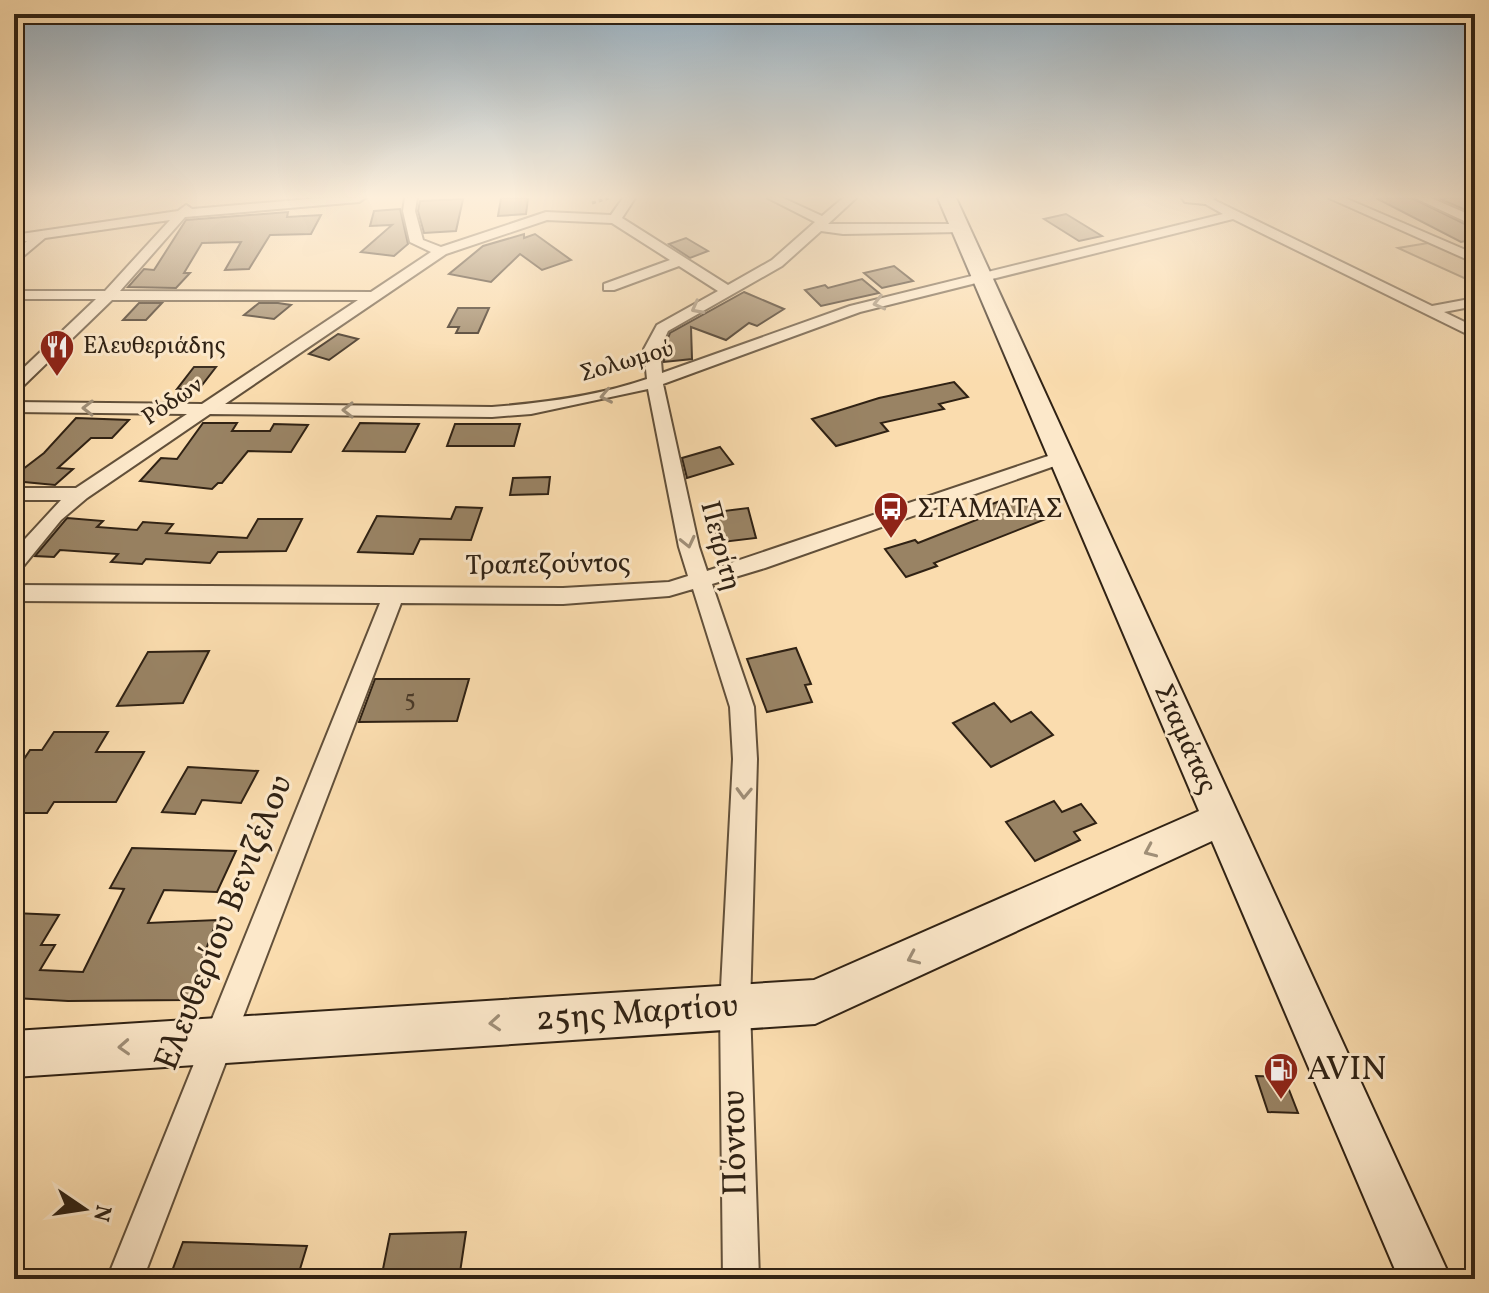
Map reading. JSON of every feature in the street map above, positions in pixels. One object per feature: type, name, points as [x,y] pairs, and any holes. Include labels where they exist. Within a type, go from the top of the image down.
[{"type":"street","points":[[14,386],[108,296],[142,258]]},
{"type":"street","name":"Ρόδων","points":[[14,564],[54,516],[80,494],[430,258]]},
{"type":"street","points":[[676,258],[728,291]]},
{"type":"street","name":"Πετρίτη","points":[[735,1007],[745,759],[742,707],[729,661],[698,582],[655,382],[652,349],[662,328],[782,258]]},
{"type":"street","name":"Σταμάτας","points":[[974,258],[1425,1279]]},
{"type":"street","name":"Σολωμού","points":[[14,407],[492,412],[571,403],[628,391],[855,309],[1058,258]]},
{"type":"street","points":[[1322,258],[1475,333]]},
{"type":"street","points":[[609,287],[680,261]]},
{"type":"street","points":[[14,295],[374,296]]},
{"type":"street","points":[[1430,311],[1474,302]]},
{"type":"street","name":"Τραπεζούντος","points":[[14,593],[563,596],[669,589],[698,582],[1060,458]]},
{"type":"street","points":[[14,494],[80,494]]},
{"type":"street","name":"Ελευθερίου Βενιζέλου","points":[[125,1279],[394,593]]},
{"type":"street","name":"25ης Μαρτίου","points":[[14,1054],[815,1002],[1221,819]]},
{"type":"street","name":"Πόντου","points":[[735,1007],[741,1279]]},
{"type":"shaded area","points":[[1421,258],[1469,258],[1475,261],[1475,283]]},
{"type":"building","points":[[161,258],[193,258],[184,273],[190,273],[176,288],[128,287],[144,269],[154,270]]},
{"type":"building","points":[[232,258],[256,258],[249,269],[225,270]]},
{"type":"building","points":[[468,258],[516,258],[491,282],[449,274]]},
{"type":"building","points":[[526,258],[571,260],[542,270]]},
{"type":"building","points":[[894,266],[913,281],[882,288],[864,273]]},
{"type":"building","points":[[862,279],[879,293],[821,306],[805,290],[825,285],[828,288]]},
{"type":"building","points":[[744,292],[784,309],[757,326],[749,323],[726,340],[691,327],[692,359],[664,362],[663,350],[670,333]]},
{"type":"building","points":[[139,303],[162,303],[146,320],[123,320]]},
{"type":"building","points":[[259,303],[291,305],[274,319],[244,315]]},
{"type":"building","points":[[458,308],[489,308],[478,333],[456,333],[459,327],[448,327]]},
{"type":"building","points":[[338,334],[358,339],[329,360],[309,354]]},
{"type":"building","points":[[194,367],[216,367],[199,389],[177,389]]},
{"type":"building","points":[[954,382],[968,397],[939,404],[944,409],[881,423],[888,431],[836,446],[812,419],[879,398]]},
{"type":"building","points":[[76,418],[129,420],[112,438],[91,438],[58,468],[73,469],[55,485],[14,481],[14,476],[44,453]]},
{"type":"building","points":[[203,423],[237,423],[232,431],[270,431],[274,424],[308,425],[291,452],[248,451],[222,483],[212,489],[140,481],[161,458],[177,459]]},
{"type":"building","points":[[360,423],[419,424],[405,452],[343,451]]},
{"type":"building","points":[[455,424],[520,424],[514,446],[447,446]]},
{"type":"building","points":[[720,447],[733,464],[687,478],[682,458]]},
{"type":"building","points":[[550,477],[548,494],[510,495],[513,478]]},
{"type":"building","points":[[1025,499],[1046,519],[934,563],[937,566],[906,577],[885,549],[915,540],[918,543],[989,515],[981,508],[1003,500],[1008,504]]},
{"type":"building","points":[[456,507],[482,508],[471,540],[420,539],[413,554],[358,552],[377,516],[451,519]]},
{"type":"building","points":[[748,508],[756,538],[714,543],[709,517],[725,515],[724,511]]},
{"type":"building","points":[[67,518],[103,521],[97,527],[137,530],[143,522],[173,524],[166,533],[247,538],[258,519],[302,519],[286,551],[218,552],[210,563],[146,559],[142,564],[111,562],[118,554],[60,550],[54,557],[35,556]]},
{"type":"building","points":[[796,648],[811,684],[805,685],[812,702],[767,712],[747,659]]},
{"type":"building","points":[[209,651],[183,703],[117,706],[148,652]]},
{"type":"building","points":[[375,679],[469,679],[457,721],[359,722]]},
{"type":"building","points":[[994,703],[1011,722],[1031,712],[1053,735],[991,767],[953,723]]},
{"type":"building","points":[[54,732],[108,732],[96,752],[144,752],[116,802],[54,802],[47,813],[14,813],[14,774],[30,750],[42,750]]},
{"type":"building","points":[[188,767],[258,771],[241,803],[202,800],[195,814],[162,812]]},
{"type":"building","points":[[1054,801],[1062,812],[1081,804],[1096,823],[1074,832],[1080,840],[1035,861],[1006,822]]},
{"type":"building","points":[[132,848],[236,851],[217,892],[164,890],[148,923],[217,920],[187,1000],[14,998],[14,913],[59,915],[41,945],[55,945],[40,970],[83,972],[124,889],[110,888]]},
{"type":"building","points":[[1256,1076],[1284,1077],[1298,1113],[1268,1112]]},
{"type":"building","points":[[466,1232],[459,1279],[381,1279],[390,1234]]},
{"type":"building","points":[[183,1242],[307,1246],[297,1279],[169,1279]]},
{"type":"place","name":"Ελευθεριάδης","points":[[57,378]]},
{"type":"place","name":"ΣΤΑΜΑΤΑΣ","points":[[891,540]]},
{"type":"place","name":"AVIN","points":[[1281,1101]]}]
